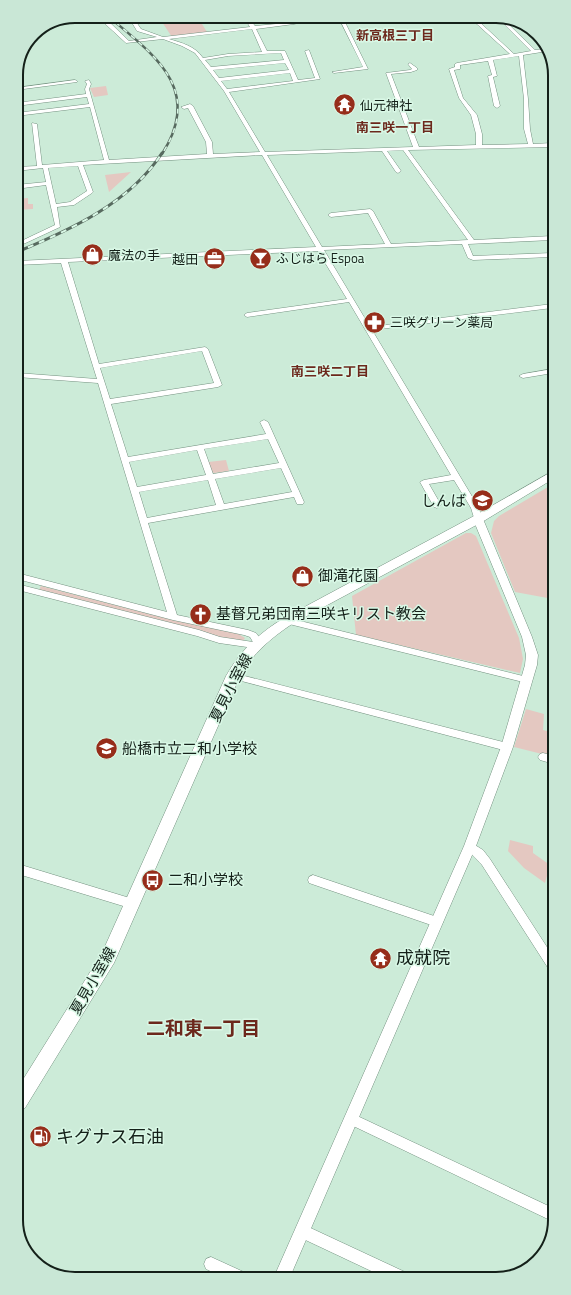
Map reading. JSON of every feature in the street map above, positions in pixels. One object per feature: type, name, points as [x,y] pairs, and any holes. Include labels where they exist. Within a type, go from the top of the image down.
[{"type":"main road","name":"夏見小室線","points":[[23,1096],[108,958],[233,676],[239,664],[256,643],[288,621],[478,519],[548,477]]},
{"type":"street","points":[[107,23],[128,42],[288,23]]},
{"type":"street","points":[[135,23],[140,30],[192,49],[203,59],[226,91],[455,477],[475,508],[478,519],[530,648],[532,660],[507,747],[470,846],[284,1272]]},
{"type":"street","points":[[250,23],[265,53]]},
{"type":"street","points":[[334,72],[366,68],[344,23]]},
{"type":"street","points":[[478,23],[514,56]]},
{"type":"street","points":[[506,24],[534,52]]},
{"type":"street","points":[[226,91],[318,79],[307,50]]},
{"type":"street","points":[[479,147],[479,134],[474,115],[461,98],[451,69],[458,68],[457,64],[542,51]]},
{"type":"street","points":[[203,59],[283,52],[296,81]]},
{"type":"street","points":[[521,55],[526,99],[527,129],[531,145]]},
{"type":"street","points":[[490,59],[495,76],[490,76],[497,106]]},
{"type":"street","points":[[210,69],[287,61]]},
{"type":"street","points":[[410,64],[415,69],[411,71],[388,74],[417,149]]},
{"type":"street","points":[[218,80],[292,71]]},
{"type":"street","points":[[23,88],[75,81]]},
{"type":"street","points":[[87,81],[89,84],[86,89],[92,105],[107,162]]},
{"type":"street","points":[[23,104],[89,95]]},
{"type":"street","points":[[23,114],[92,105]]},
{"type":"street","points":[[184,107],[190,106],[209,142],[210,156]]},
{"type":"street","points":[[23,242],[58,226],[34,124]]},
{"type":"street","points":[[23,168],[80,163],[107,162],[121,164],[210,156],[383,149],[548,145]]},
{"type":"street","points":[[383,149],[398,171]]},
{"type":"street","points":[[405,149],[425,179],[472,242]]},
{"type":"street","points":[[54,206],[72,204],[90,192],[80,163]]},
{"type":"street","points":[[23,186],[48,183]]},
{"type":"street","points":[[331,215],[370,211],[389,246]]},
{"type":"street","points":[[23,263],[548,238]]},
{"type":"street","points":[[464,242],[470,256],[477,259],[548,255]]},
{"type":"street","points":[[64,261],[173,617]]},
{"type":"street","points":[[247,316],[351,300]]},
{"type":"street","points":[[368,329],[548,306]]},
{"type":"street","points":[[96,367],[205,349],[218,385],[107,402]]},
{"type":"street","points":[[523,376],[548,372]]},
{"type":"street","points":[[23,375],[100,381]]},
{"type":"street","points":[[264,422],[300,502]]},
{"type":"street","points":[[125,460],[270,436]]},
{"type":"street","points":[[200,448],[221,507]]},
{"type":"street","points":[[134,490],[283,464]]},
{"type":"street","points":[[437,505],[424,482],[455,477]]},
{"type":"street","points":[[143,521],[296,494]]},
{"type":"street","points":[[23,577],[173,617],[245,632],[253,635],[256,643],[219,640],[199,633],[23,589]]},
{"type":"street","points":[[33,592],[40,582]]},
{"type":"street","points":[[288,621],[527,680]]},
{"type":"street","points":[[233,676],[507,747]]},
{"type":"street","points":[[543,757],[548,758]]},
{"type":"street","points":[[470,846],[479,853],[486,862],[548,958]]},
{"type":"street","points":[[23,871],[133,904]]},
{"type":"street","points":[[313,880],[437,922]]},
{"type":"street","points":[[351,1120],[548,1213]]},
{"type":"street","points":[[302,1231],[389,1272]]},
{"type":"street","points":[[211,1264],[228,1272]]},
{"type":"shaded area","points":[[163,23],[201,23],[207,32],[172,37]]},
{"type":"shaded area","points":[[106,86],[108,95],[94,97],[90,88]]},
{"type":"shaded area","points":[[131,172],[109,192],[105,175]]},
{"type":"shaded area","points":[[23,198],[28,198],[28,204],[33,204],[33,209],[23,210]]},
{"type":"shaded area","points":[[226,460],[229,471],[212,472],[208,462]]},
{"type":"shaded area","points":[[548,487],[548,598],[515,592],[491,533],[494,521],[499,516]]},
{"type":"shaded area","points":[[466,533],[471,533],[476,536],[519,638],[523,659],[520,673],[356,635],[352,596]]},
{"type":"shaded area","points":[[41,586],[170,619],[237,633],[245,638],[243,641],[218,638],[39,590]]},
{"type":"shaded area","points":[[526,709],[544,714],[543,730],[548,731],[548,756],[514,747]]},
{"type":"shaded area","points":[[510,840],[533,846],[533,853],[548,864],[548,872],[545,883],[524,868],[508,851]]},
{"type":"railway","points":[[116,23],[142,45],[156,60],[168,75],[176,92],[178,110],[174,131],[162,154]]},
{"type":"railway","points":[[23,249],[78,224],[116,200],[149,171],[162,153]]},
{"type":"place","name":"仙元神社","points":[[345,105]]},
{"type":"place","name":"魔法の手","points":[[93,255]]},
{"type":"place","name":"ふじはら Espoa","points":[[260,258]]},
{"type":"place","name":"越田","points":[[214,259]]},
{"type":"place","name":"三咲グリーン薬局","points":[[375,322]]},
{"type":"place","name":"しんば","points":[[482,501]]},
{"type":"place","name":"御滝花園","points":[[302,576]]},
{"type":"place","name":"基督兄弟団南三咲キリスト教会","points":[[201,614]]},
{"type":"place","name":"船橋市立二和小学校","points":[[107,749]]},
{"type":"place","name":"二和小学校","points":[[152,880]]},
{"type":"place","name":"成就院","points":[[380,958]]},
{"type":"place","name":"キグナス石油","points":[[41,1137]]},
{"type":"district","name":"新高根三丁目","points":[[395,35]]},
{"type":"district","name":"南三咲一丁目","points":[[395,127]]},
{"type":"district","name":"南三咲二丁目","points":[[330,371]]},
{"type":"district","name":"二和東一丁目","points":[[203,1028]]}]
